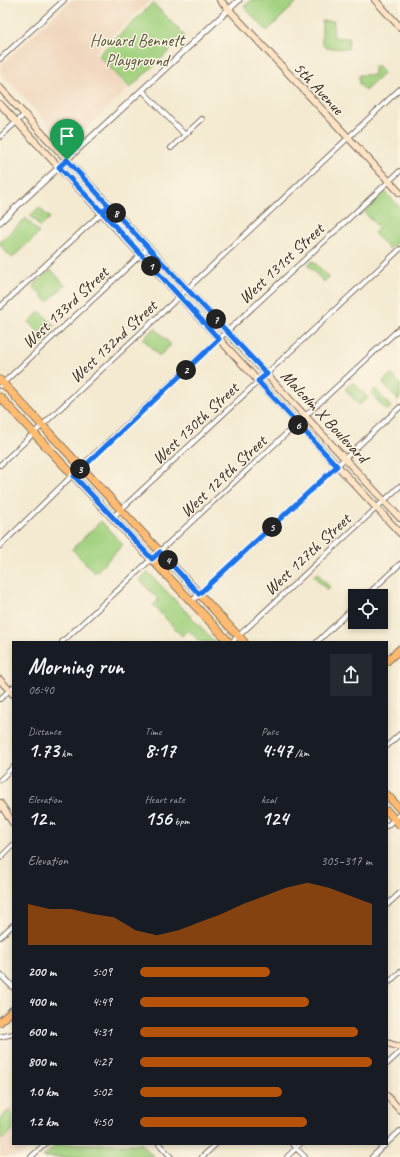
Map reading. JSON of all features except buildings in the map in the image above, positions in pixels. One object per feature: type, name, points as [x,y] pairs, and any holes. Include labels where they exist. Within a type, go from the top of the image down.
[{"type":"main road","name":"5th Avenue","points":[[220,0],[400,194]]},
{"type":"main road","points":[[374,0],[400,27]]},
{"type":"main road","name":"Malcolm X Boulevard","points":[[0,88],[400,518]]},
{"type":"main road","name":"Malcolm X Boulevard","points":[[0,104],[400,533]]},
{"type":"main road","points":[[1,383],[82,467],[243,641]]},
{"type":"main road","points":[[0,396],[228,641]]},
{"type":"main road","points":[[388,660],[400,649]]},
{"type":"main road","points":[[0,680],[12,691]]},
{"type":"main road","points":[[388,796],[400,809]]},
{"type":"main road","points":[[0,804],[12,822]]},
{"type":"main road","points":[[388,812],[400,825]]},
{"type":"main road","points":[[0,1022],[12,1011]]},
{"type":"main road","points":[[388,1043],[400,1047]]},
{"type":"main road","points":[[388,1097],[400,1110]]},
{"type":"street","points":[[0,59],[64,0]]},
{"type":"street","points":[[0,222],[239,0]]},
{"type":"street","name":"West 132nd Street","points":[[0,465],[400,89]]},
{"type":"street","points":[[142,90],[185,135]]},
{"type":"street","points":[[0,137],[24,114]]},
{"type":"street","points":[[171,148],[202,119]]},
{"type":"street","name":"West 131st Street","points":[[0,546],[82,467],[400,171]]},
{"type":"street","points":[[0,307],[109,206]]},
{"type":"street","name":"West 133rd Street","points":[[1,383],[148,248]]},
{"type":"street","name":"West 130th Street","points":[[113,518],[400,249]]},
{"type":"street","name":"West 129th Street","points":[[63,641],[400,328]]},
{"type":"street","points":[[191,602],[400,407]]},
{"type":"street","name":"West 127th Street","points":[[233,641],[400,486]]},
{"type":"street","points":[[373,589],[400,564]]},
{"type":"street","points":[[318,641],[348,613]]},
{"type":"street","points":[[0,699],[12,691]]},
{"type":"street","points":[[388,745],[400,734]]},
{"type":"street","points":[[0,780],[12,768]]},
{"type":"street","points":[[388,825],[400,814]]},
{"type":"street","points":[[0,858],[12,846]]},
{"type":"street","points":[[388,904],[400,893]]},
{"type":"street","points":[[0,937],[12,926]]},
{"type":"street","points":[[388,983],[400,972]]},
{"type":"street","points":[[0,974],[12,986]]},
{"type":"street","points":[[0,1037],[12,1034]]},
{"type":"street","points":[[388,1063],[400,1052]]},
{"type":"street","points":[[388,1141],[400,1131]]},
{"type":"street","points":[[31,1157],[44,1145]]},
{"type":"street","points":[[160,1145],[171,1157]]},
{"type":"street","points":[[202,1157],[215,1145]]},
{"type":"street","points":[[293,1145],[305,1157]]},
{"type":"street","points":[[286,1157],[299,1145]]},
{"type":"street","points":[[372,1157],[384,1145]]},
{"type":"shaded area","points":[[71,0],[151,0],[95,52],[128,89],[67,145],[0,72],[0,66]]},
{"type":"shaded area","points":[[12,1105],[12,1145],[33,1145],[20,1157],[0,1157],[0,1116]]},
{"type":"green space","points":[[251,0],[299,0],[267,31],[244,7]]},
{"type":"green space","name":"Howard Bennett Playground","points":[[153,3],[185,36],[130,88],[98,55]]},
{"type":"green space","points":[[322,21],[334,21],[333,34],[337,38],[349,38],[348,49],[326,48],[322,44]]},
{"type":"green space","points":[[374,66],[378,66],[384,73],[365,91],[359,84],[359,75],[374,75]]},
{"type":"green space","points":[[385,192],[400,207],[400,239],[389,249],[374,233],[379,228],[364,212]]},
{"type":"green space","points":[[39,207],[44,212],[35,221],[30,216]]},
{"type":"green space","points":[[45,213],[50,218],[40,227],[36,222]]},
{"type":"green space","points":[[26,218],[39,233],[12,258],[0,245],[0,242]]},
{"type":"green space","points":[[313,261],[329,277],[324,282],[308,265]]},
{"type":"green space","points":[[51,270],[65,285],[48,302],[33,286]]},
{"type":"green space","points":[[40,311],[54,326],[43,337],[29,322]]},
{"type":"green space","points":[[155,328],[171,345],[159,356],[143,339]]},
{"type":"green space","points":[[391,374],[400,384],[400,398],[398,400],[382,382]]},
{"type":"green space","points":[[353,382],[368,398],[359,405],[345,389]]},
{"type":"green space","points":[[375,389],[391,407],[387,411],[371,393]]},
{"type":"green space","points":[[101,521],[123,545],[95,573],[72,549]]},
{"type":"green space","points":[[148,572],[214,641],[199,641],[188,630],[182,636],[153,605],[159,600],[140,580]]},
{"type":"green space","points":[[317,573],[330,587],[327,590],[314,576]]},
{"type":"green space","points":[[9,1111],[12,1114],[12,1131],[2,1140],[0,1137],[0,1119]]},
{"type":"green space","points":[[56,1145],[143,1145],[154,1157],[43,1157]]},
{"type":"route","points":[[67,160],[59,167],[102,212],[109,206],[267,374],[258,381],[337,466],[199,594],[160,552],[152,559],[74,476],[87,461],[219,339],[102,212],[109,206],[67,160]]}]
